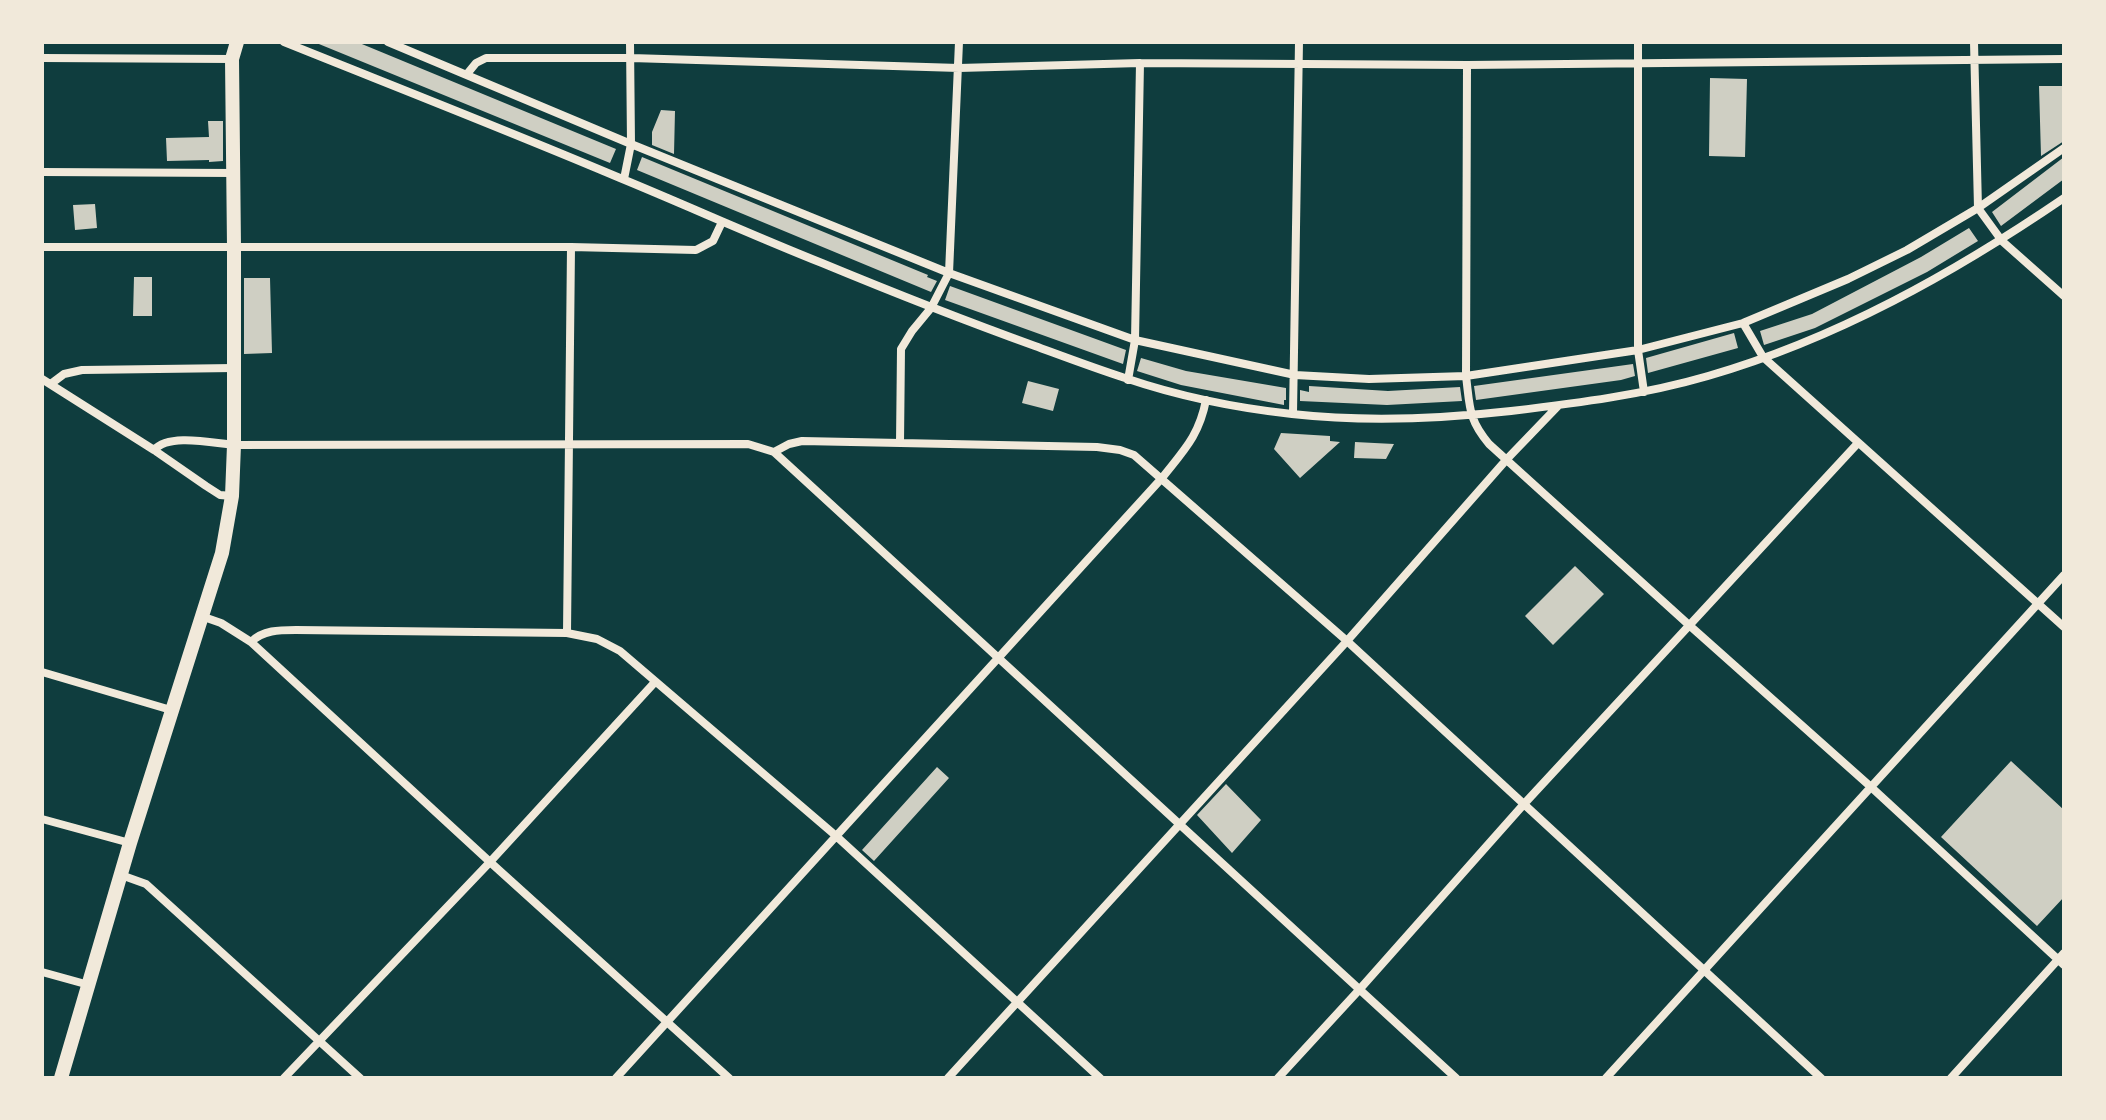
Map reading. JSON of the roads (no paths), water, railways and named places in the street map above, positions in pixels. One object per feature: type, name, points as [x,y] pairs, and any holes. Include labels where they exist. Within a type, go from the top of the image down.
[{"type":"main road","points":[[61,1078],[130,843],[222,553],[232,496],[232,59],[237,42]]},
{"type":"street","points":[[284,42],[624,179],[931,308],[1128,380],[1206,400],[1293,414],[1372,419],[1471,415],[1644,392],[1708,376],[1874,311],[2002,241],[2064,198]]},
{"type":"street","points":[[388,42],[949,273],[1135,340],[1295,375],[1369,379],[1466,376],[1638,350],[1743,323],[1895,256],[1978,208],[2064,148]]},
{"type":"street","points":[[624,179],[631,144],[630,42]]},
{"type":"street","points":[[900,443],[901,349],[931,308],[949,273],[959,42]]},
{"type":"street","points":[[1293,414],[1299,42]]},
{"type":"street","points":[[1638,42],[1638,350],[1644,392]]},
{"type":"street","points":[[1974,42],[1978,208],[2002,241],[2064,296]]},
{"type":"street","points":[[42,58],[232,59]]},
{"type":"street","points":[[467,74],[476,63],[486,58],[631,58],[959,68],[1140,63],[1467,65],[2064,59]]},
{"type":"street","points":[[1128,380],[1135,340],[1140,63]]},
{"type":"street","points":[[1467,65],[1466,376],[1471,415],[1477,430],[1689,625],[2062,959],[1951,1078]]},
{"type":"street","points":[[42,172],[233,173]]},
{"type":"street","points":[[42,247],[571,247],[696,250],[713,241],[722,222]]},
{"type":"street","points":[[567,633],[571,247]]},
{"type":"street","points":[[1743,323],[1763,357],[2064,627]]},
{"type":"street","points":[[52,383],[64,374],[82,370],[234,368]]},
{"type":"street","points":[[42,379],[220,495],[232,496]]},
{"type":"street","points":[[616,1078],[1162,478],[1195,436],[1202,422],[1206,400]]},
{"type":"street","points":[[948,1078],[1559,405]]},
{"type":"street","points":[[154,450],[170,440],[234,445],[748,444],[774,452],[1456,1078]]},
{"type":"street","points":[[774,452],[802,441],[1108,448],[1134,455],[1347,641],[1821,1078]]},
{"type":"street","points":[[1278,1078],[1524,804],[1858,443]]},
{"type":"street","points":[[1606,1078],[2064,575]]},
{"type":"street","points":[[201,616],[221,623],[251,642],[729,1078]]},
{"type":"street","points":[[251,642],[258,635],[277,630],[567,633],[597,639],[620,651],[835,835],[1100,1078]]},
{"type":"street","points":[[42,672],[171,710]]},
{"type":"street","points":[[284,1078],[490,862],[655,682]]},
{"type":"street","points":[[42,819],[130,843]]},
{"type":"street","points":[[121,875],[146,884],[360,1078]]},
{"type":"street","points":[[42,972],[89,985]]}]
